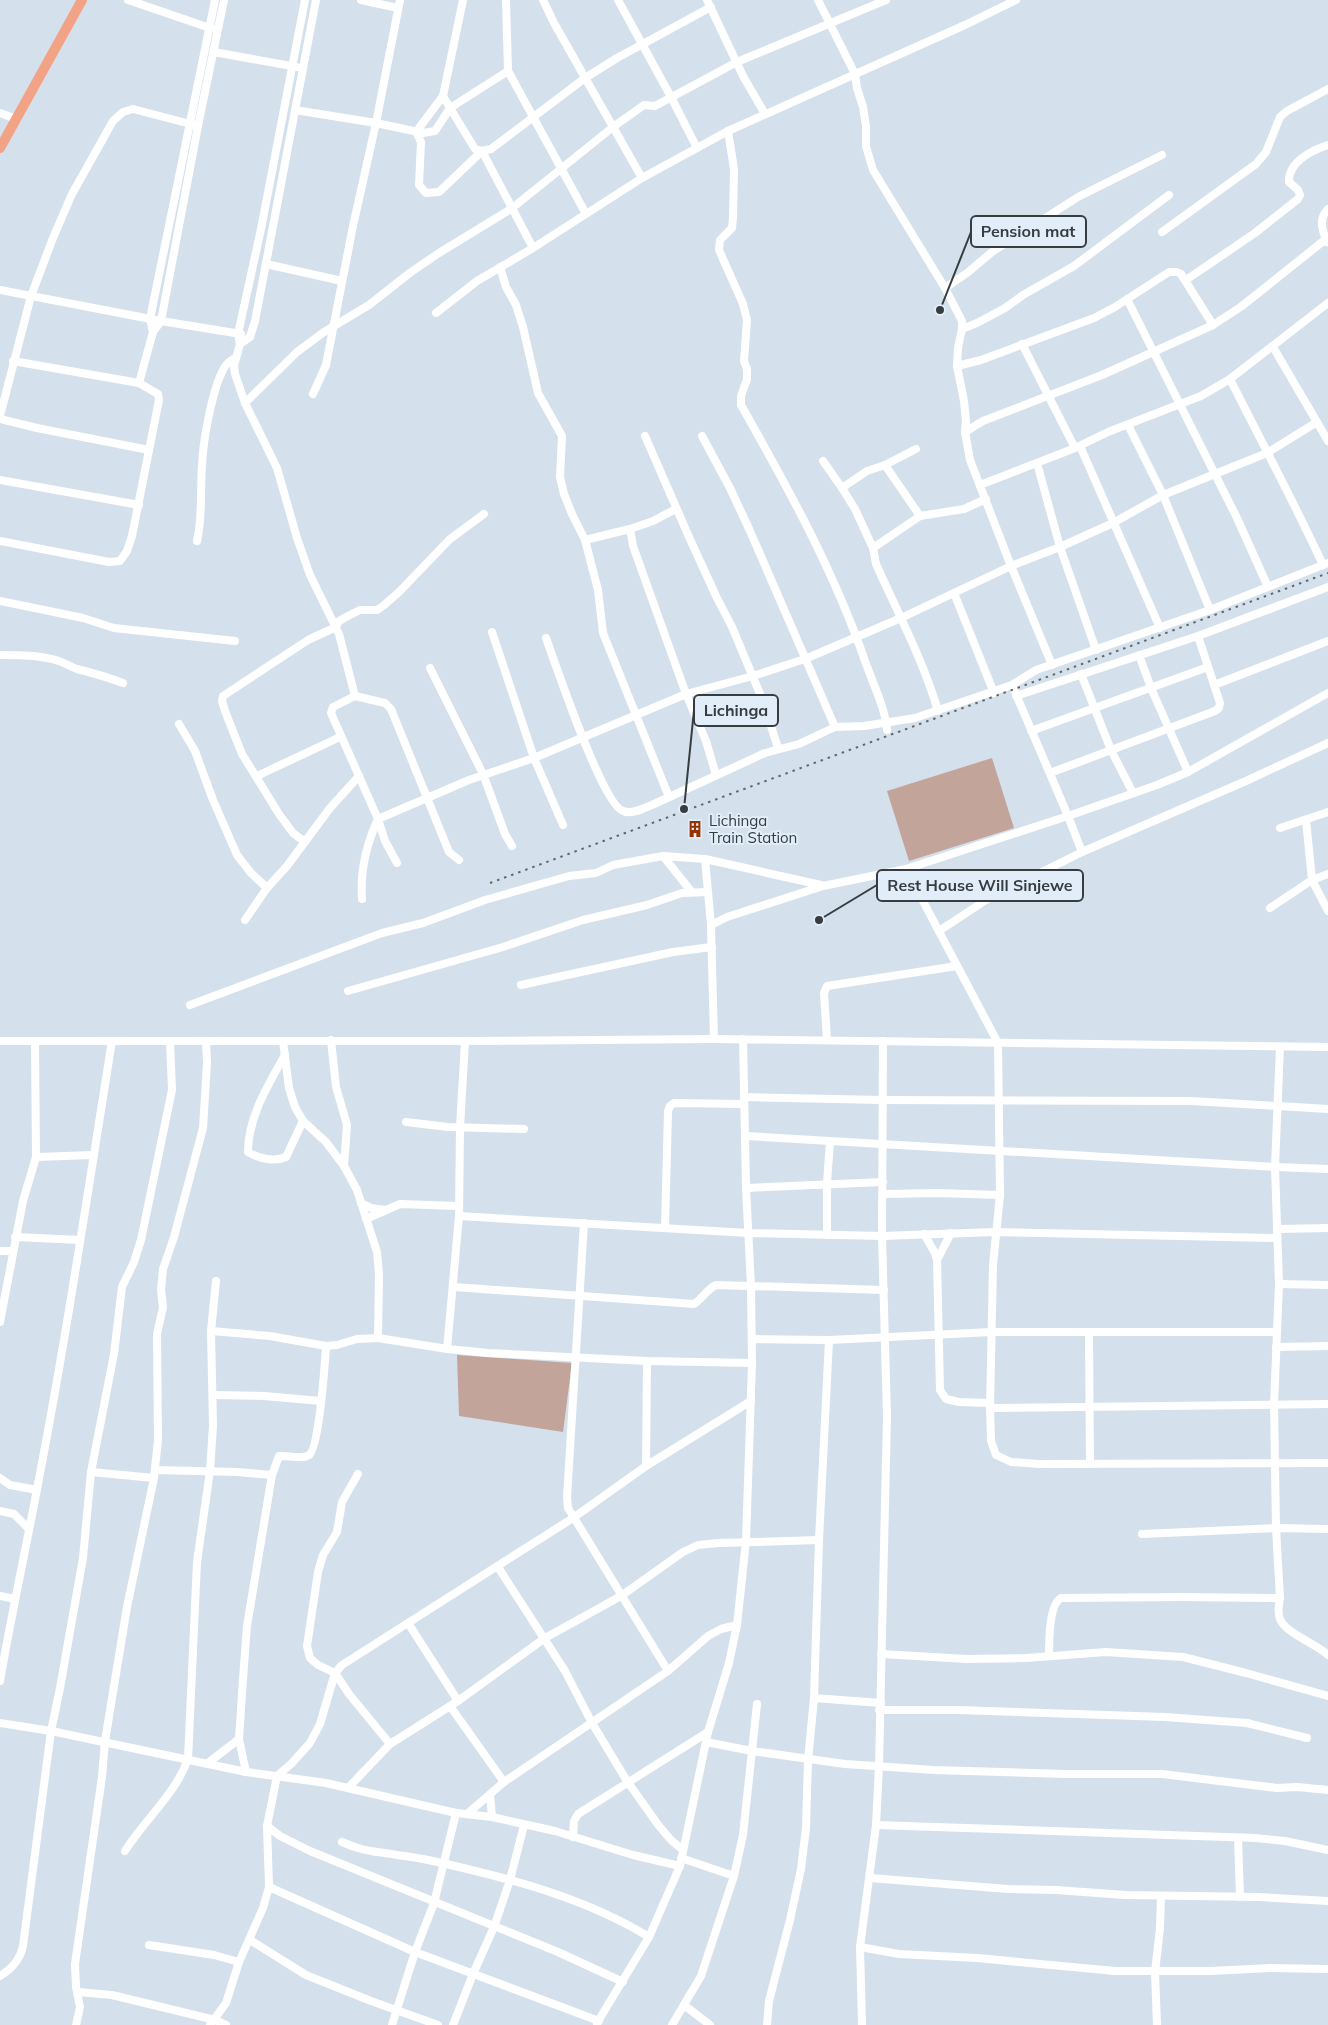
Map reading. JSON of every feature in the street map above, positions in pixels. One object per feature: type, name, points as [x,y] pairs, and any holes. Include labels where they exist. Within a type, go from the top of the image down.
[{"type":"main road","points":[[0,148],[82,0]]},
{"type":"street","points":[[128,0],[219,30]]},
{"type":"street","points":[[153,332],[150,319],[188,122],[215,0]]},
{"type":"street","points":[[139,383],[153,332],[161,321],[224,0]]},
{"type":"street","points":[[305,0],[273,168],[238,334],[240,344],[234,374],[277,468],[297,538],[310,575],[336,626],[355,696]]},
{"type":"street","points":[[240,344],[250,337],[266,264],[316,0]]},
{"type":"street","points":[[313,394],[326,365],[332,325],[376,123],[399,4],[361,0]]},
{"type":"street","points":[[416,132],[443,96],[463,0]]},
{"type":"street","points":[[506,0],[508,71],[586,214]]},
{"type":"street","points":[[544,0],[554,23],[642,178]]},
{"type":"street","points":[[618,0],[697,148]]},
{"type":"street","points":[[818,0],[855,74],[863,107],[866,146],[873,170],[945,288],[962,321],[958,348],[958,366],[964,401],[965,432],[970,460],[1052,665]]},
{"type":"street","points":[[246,402],[297,352],[332,325],[369,305],[418,267],[511,210],[561,168],[644,105],[654,106],[737,62],[886,0]]},
{"type":"street","points":[[436,312],[477,281],[533,248],[642,178],[728,131],[1016,0]]},
{"type":"street","points":[[443,96],[475,150],[491,149],[585,78],[709,3],[743,76],[765,114]]},
{"type":"street","points":[[214,52],[304,68]]},
{"type":"street","points":[[295,110],[376,123],[416,132],[434,131],[450,108],[508,71]]},
{"type":"street","points":[[197,86],[206,88]]},
{"type":"street","points":[[1162,232],[1234,182],[1256,164],[1266,152],[1280,117],[1287,111],[1328,89]]},
{"type":"street","points":[[148,450],[37,428],[0,417],[31,296],[52,238],[72,194],[114,121],[123,112],[133,109],[198,126]]},
{"type":"street","points":[[0,113],[16,119]]},
{"type":"street","points":[[728,131],[734,169],[733,218],[732,228],[720,240],[720,250],[743,304],[746,320],[744,361],[747,369],[747,379],[740,396],[741,404],[815,540],[856,636],[887,727]]},
{"type":"street","points":[[416,132],[421,142],[419,185],[426,193],[439,192],[482,151]]},
{"type":"street","points":[[1186,280],[1256,233],[1298,199],[1300,195],[1298,190],[1289,182],[1291,172],[1297,162],[1310,152],[1328,145]]},
{"type":"street","points":[[482,151],[511,210],[533,248]]},
{"type":"street","points":[[945,288],[992,252],[1078,197],[1162,155]]},
{"type":"street","points":[[273,168],[284,170]]},
{"type":"street","points":[[962,329],[1005,308],[1023,295],[1074,266],[1169,195]]},
{"type":"street","points":[[965,432],[983,421],[1154,353],[1213,325],[1242,306],[1327,241],[1321,225],[1322,217],[1328,210]]},
{"type":"street","points":[[266,264],[342,281]]},
{"type":"street","points":[[500,267],[506,287],[516,305],[523,327],[538,394],[562,436],[560,478],[567,501],[585,540],[598,590],[603,633],[669,797]]},
{"type":"street","points":[[958,366],[981,360],[1094,318],[1169,272],[1177,272],[1186,280],[1213,325]]},
{"type":"street","points":[[0,290],[250,337]]},
{"type":"street","points":[[1127,299],[1165,373],[1179,406],[1237,518],[1268,587]]},
{"type":"street","points":[[980,485],[1037,464],[1128,425],[1179,406],[1230,379],[1328,303]]},
{"type":"street","points":[[1022,344],[1048,396],[1077,447],[1160,628]]},
{"type":"street","points":[[1273,347],[1328,441]]},
{"type":"street","points":[[197,541],[202,507],[202,464],[212,407],[222,373],[226,365],[236,358]]},
{"type":"street","points":[[0,541],[109,562],[120,561],[127,551],[139,505],[159,400],[158,394],[139,383],[13,362]]},
{"type":"street","points":[[546,638],[582,739],[612,804],[623,811],[634,812],[778,748],[799,744],[835,727],[887,727],[994,693],[1012,686],[1036,670],[1210,610],[1325,564],[1230,379]]},
{"type":"street","points":[[362,899],[361,881],[366,852],[378,819],[483,774],[534,758],[582,739],[686,694],[753,676],[805,659],[901,618],[1011,566],[1060,547],[1113,523],[1163,495],[1267,453],[1317,422]]},
{"type":"street","points":[[1128,425],[1163,495],[1210,610]]},
{"type":"street","points":[[646,436],[676,509],[753,676],[778,748]]},
{"type":"street","points":[[702,436],[730,488],[787,613],[835,727]]},
{"type":"street","points":[[842,488],[867,471],[885,465],[916,449]]},
{"type":"street","points":[[823,461],[842,488],[873,548],[876,564],[930,683],[938,711]]},
{"type":"street","points":[[1037,464],[1060,547],[1096,650]]},
{"type":"street","points":[[885,465],[920,516]]},
{"type":"street","points":[[0,480],[139,505]]},
{"type":"street","points":[[873,548],[920,516],[964,509],[986,499]]},
{"type":"street","points":[[585,540],[630,529],[676,509]]},
{"type":"street","points":[[305,842],[293,832],[280,814],[242,754],[225,711],[222,701],[223,696],[308,640],[336,626],[339,621],[360,610],[377,610],[383,606],[400,592],[450,539],[484,514]]},
{"type":"street","points":[[630,529],[633,546],[686,694],[706,741],[716,775]]},
{"type":"street","points":[[1016,696],[1198,636],[1328,587]]},
{"type":"street","points":[[954,593],[994,693]]},
{"type":"street","points":[[0,601],[83,618],[114,628],[235,641]]},
{"type":"street","points":[[492,632],[534,758],[563,825]]},
{"type":"street","points":[[1050,773],[1169,730],[1219,708],[1220,702],[1198,636]]},
{"type":"street","points":[[1214,685],[1328,641]]},
{"type":"street","points":[[0,655],[49,658],[122,683]]},
{"type":"street","points":[[1140,655],[1151,688],[1188,772]]},
{"type":"street","points":[[430,668],[483,774],[505,834],[512,846]]},
{"type":"street","points":[[1031,731],[1208,668]]},
{"type":"street","points":[[1081,674],[1093,709],[1133,793]]},
{"type":"street","points":[[1012,686],[1082,852]]},
{"type":"street","points":[[711,925],[736,914],[823,886],[906,869],[1133,793],[1188,772],[1328,693]]},
{"type":"street","points":[[397,863],[385,842],[378,819],[340,737],[331,710],[355,696],[385,703],[391,709],[449,852],[459,860]]},
{"type":"street","points":[[179,724],[195,751],[223,825],[238,855],[251,873],[267,888]]},
{"type":"street","points":[[257,776],[340,737]]},
{"type":"street","points":[[939,932],[986,900],[1082,852],[1246,781],[1328,743]]},
{"type":"street","points":[[245,920],[267,888],[287,866],[330,808],[359,776]]},
{"type":"street","points":[[1280,828],[1328,812]]},
{"type":"street","points":[[1306,820],[1312,880],[1328,911]]},
{"type":"street","points":[[190,1004],[382,933],[423,923],[484,900],[569,876],[596,872],[613,865],[663,856],[705,859],[823,886]]},
{"type":"street","points":[[663,856],[691,891]]},
{"type":"street","points":[[705,859],[711,925],[714,1039]]},
{"type":"street","points":[[906,869],[998,1043],[1000,1196],[993,1265],[990,1406],[991,1441],[996,1455],[1012,1462],[1039,1464],[1274,1462],[1328,1464]]},
{"type":"street","points":[[1270,908],[1312,880],[1328,874]]},
{"type":"street","points":[[348,991],[503,947],[583,920],[647,905],[682,892],[708,892]]},
{"type":"street","points":[[521,985],[664,953],[712,947]]},
{"type":"street","points":[[827,1040],[824,992],[827,986],[957,966]]},
{"type":"street","points":[[270,1887],[414,1952],[598,2023],[649,1937],[680,1862],[708,1732],[729,1663],[737,1625],[746,1542],[752,1339],[743,1039]]},
{"type":"street","points":[[0,1041],[743,1039],[1328,1047]]},
{"type":"street","points":[[331,1040],[336,1087],[347,1125],[344,1166]]},
{"type":"street","points":[[0,1322],[15,1237],[23,1201],[36,1158],[35,1041]]},
{"type":"street","points":[[0,1682],[14,1599],[37,1490],[112,1041]]},
{"type":"street","points":[[0,1976],[9,1971],[21,1956],[23,1946],[51,1731],[83,1558],[91,1472],[114,1354],[122,1287],[141,1240],[172,1090],[170,1041]]},
{"type":"street","points":[[76,2025],[80,2007],[76,1986],[75,1964],[102,1777],[105,1742],[127,1607],[155,1474],[158,1440],[157,1334],[163,1307],[161,1290],[163,1269],[174,1237],[203,1128],[206,1041]]},
{"type":"street","points":[[283,1041],[289,1088],[295,1107],[303,1121],[326,1142],[344,1166],[361,1203],[378,1259],[378,1338]]},
{"type":"street","points":[[447,1349],[459,1216],[460,1127],[465,1041]]},
{"type":"street","points":[[862,2025],[860,1947],[876,1825],[879,1766],[887,1416],[882,1236],[883,1041]]},
{"type":"street","points":[[1280,1047],[1276,1106],[1275,1167],[1279,1284],[1274,1405],[1274,1462],[1280,1619],[1290,1630],[1328,1655]]},
{"type":"street","points":[[285,1055],[269,1082],[255,1114],[248,1152],[264,1158],[280,1160],[286,1157],[303,1121]]},
{"type":"street","points":[[666,1228],[668,1111],[674,1103],[744,1100],[999,1099],[1192,1101],[1328,1109]]},
{"type":"street","points":[[406,1122],[460,1127],[524,1128]]},
{"type":"street","points":[[746,1136],[1328,1169]]},
{"type":"street","points":[[826,1235],[830,1141]]},
{"type":"street","points":[[36,1158],[94,1155]]},
{"type":"street","points":[[746,1188],[883,1182]]},
{"type":"street","points":[[883,1194],[938,1193],[1000,1196]]},
{"type":"street","points":[[361,1203],[371,1208],[385,1210]]},
{"type":"street","points":[[366,1219],[400,1204],[458,1206]]},
{"type":"street","points":[[459,1216],[748,1233],[882,1236],[996,1232],[1277,1238]]},
{"type":"street","points":[[584,1222],[567,1498],[568,1508],[668,1672]]},
{"type":"street","points":[[1277,1229],[1328,1228]]},
{"type":"street","points":[[937,1260],[951,1233]]},
{"type":"street","points":[[924,1234],[937,1260],[940,1390],[946,1399],[990,1406],[1328,1404]]},
{"type":"street","points":[[15,1237],[80,1240]]},
{"type":"street","points":[[0,1251],[12,1251]]},
{"type":"street","points":[[125,1850],[137,1832],[170,1794],[182,1774],[188,1759],[197,1562],[210,1471],[214,1395],[211,1331],[216,1281]]},
{"type":"street","points":[[1279,1284],[1328,1285]]},
{"type":"street","points":[[454,1287],[694,1304],[702,1298],[708,1289],[716,1285],[884,1290]]},
{"type":"street","points":[[211,1331],[270,1336],[326,1346],[357,1339],[378,1338],[447,1349],[575,1358],[752,1363]]},
{"type":"street","points":[[752,1339],[829,1340],[992,1332],[1276,1332]]},
{"type":"street","points":[[1090,1333],[1090,1464]]},
{"type":"street","points":[[767,2025],[769,2001],[801,1869],[806,1828],[808,1760],[814,1698],[819,1540],[829,1340]]},
{"type":"street","points":[[246,1772],[239,1739],[248,1626],[272,1474],[279,1456],[302,1457],[312,1453],[318,1426],[326,1346]]},
{"type":"street","points":[[1276,1347],[1328,1346]]},
{"type":"street","points":[[646,1466],[647,1361]]},
{"type":"street","points":[[214,1395],[264,1396],[321,1401]]},
{"type":"street","points":[[213,2023],[226,2002],[239,1962],[268,1897],[270,1887],[267,1826],[277,1776],[310,1744],[320,1724],[335,1673],[342,1665],[574,1518],[646,1466],[751,1401]]},
{"type":"street","points":[[91,1472],[155,1474],[210,1471],[272,1474]]},
{"type":"street","points":[[358,1474],[342,1502],[337,1532],[323,1555],[318,1572],[308,1629],[307,1646],[310,1658],[318,1665],[335,1673],[349,1694],[390,1744]]},
{"type":"street","points":[[0,1478],[10,1485],[37,1490]]},
{"type":"street","points":[[0,1511],[14,1514],[29,1529]]},
{"type":"street","points":[[1142,1534],[1276,1528],[1328,1529]]},
{"type":"street","points":[[348,1788],[390,1744],[458,1701],[545,1638],[621,1596],[683,1552],[698,1545],[819,1540]]},
{"type":"street","points":[[498,1567],[545,1638],[627,1782],[659,1826],[683,1850]]},
{"type":"street","points":[[0,1596],[14,1599]]},
{"type":"street","points":[[1049,1656],[1050,1627],[1055,1604],[1061,1598],[1280,1598]]},
{"type":"street","points":[[408,1623],[458,1701]]},
{"type":"street","points":[[467,1814],[504,1782],[668,1672],[708,1636],[721,1629],[737,1625]]},
{"type":"street","points":[[881,1654],[967,1659],[1106,1652],[1183,1657],[1328,1696]]},
{"type":"street","points":[[814,1698],[880,1707],[1166,1717],[1247,1723],[1307,1738]]},
{"type":"street","points":[[672,2025],[701,1976],[734,1876],[742,1835],[757,1704]]},
{"type":"street","points":[[450,1706],[504,1782]]},
{"type":"street","points":[[0,1723],[51,1731],[246,1772],[348,1788],[456,1813],[492,1817],[573,1837],[633,1855],[680,1862],[734,1876]]},
{"type":"street","points":[[573,1837],[574,1821],[578,1814],[708,1732]]},
{"type":"street","points":[[208,1763],[239,1739]]},
{"type":"street","points":[[706,1742],[752,1752],[808,1760],[879,1766],[1028,1773],[1162,1774],[1277,1788],[1297,1787],[1328,1790]]},
{"type":"street","points":[[490,1795],[492,1817]]},
{"type":"street","points":[[392,2025],[414,1952],[434,1903],[456,1813]]},
{"type":"street","points":[[453,2025],[494,1927],[510,1880],[524,1825]]},
{"type":"street","points":[[876,1825],[1238,1838],[1285,1841],[1328,1850]]},
{"type":"street","points":[[267,1826],[280,1836],[310,1851],[589,1965],[623,1982]]},
{"type":"street","points":[[1238,1838],[1240,1897]]},
{"type":"street","points":[[342,1842],[358,1850],[445,1864],[510,1880],[566,1897],[600,1911],[649,1937]]},
{"type":"street","points":[[870,1878],[1008,1890],[1056,1890],[1161,1896],[1191,1895],[1328,1901]]},
{"type":"street","points":[[1157,2025],[1155,1972],[1160,1928],[1161,1896]]},
{"type":"street","points":[[250,1940],[306,1974],[397,2011],[438,2025]]},
{"type":"street","points":[[149,1945],[214,1955],[239,1962]]},
{"type":"street","points":[[860,1947],[899,1954],[977,1958],[1078,1969],[1155,1972],[1270,1968],[1328,1969]]},
{"type":"street","points":[[78,1992],[112,1994],[226,2025]]},
{"type":"street","points":[[684,2005],[710,2025]]},
{"type":"shaded area","points":[[992,758],[1014,828],[909,861],[887,791]]},
{"type":"shaded area","points":[[457,1355],[572,1363],[563,1432],[459,1416]]},
{"type":"railway","points":[[490,883],[1328,573]]},
{"type":"place","name":"Pension mat","points":[[940,310]]},
{"type":"place","name":"Lichinga","points":[[684,809]]},
{"type":"place","name":"Lichinga Train Station","points":[[695,829]]},
{"type":"place","name":"Rest House Will Sinjewe","points":[[819,920]]}]
